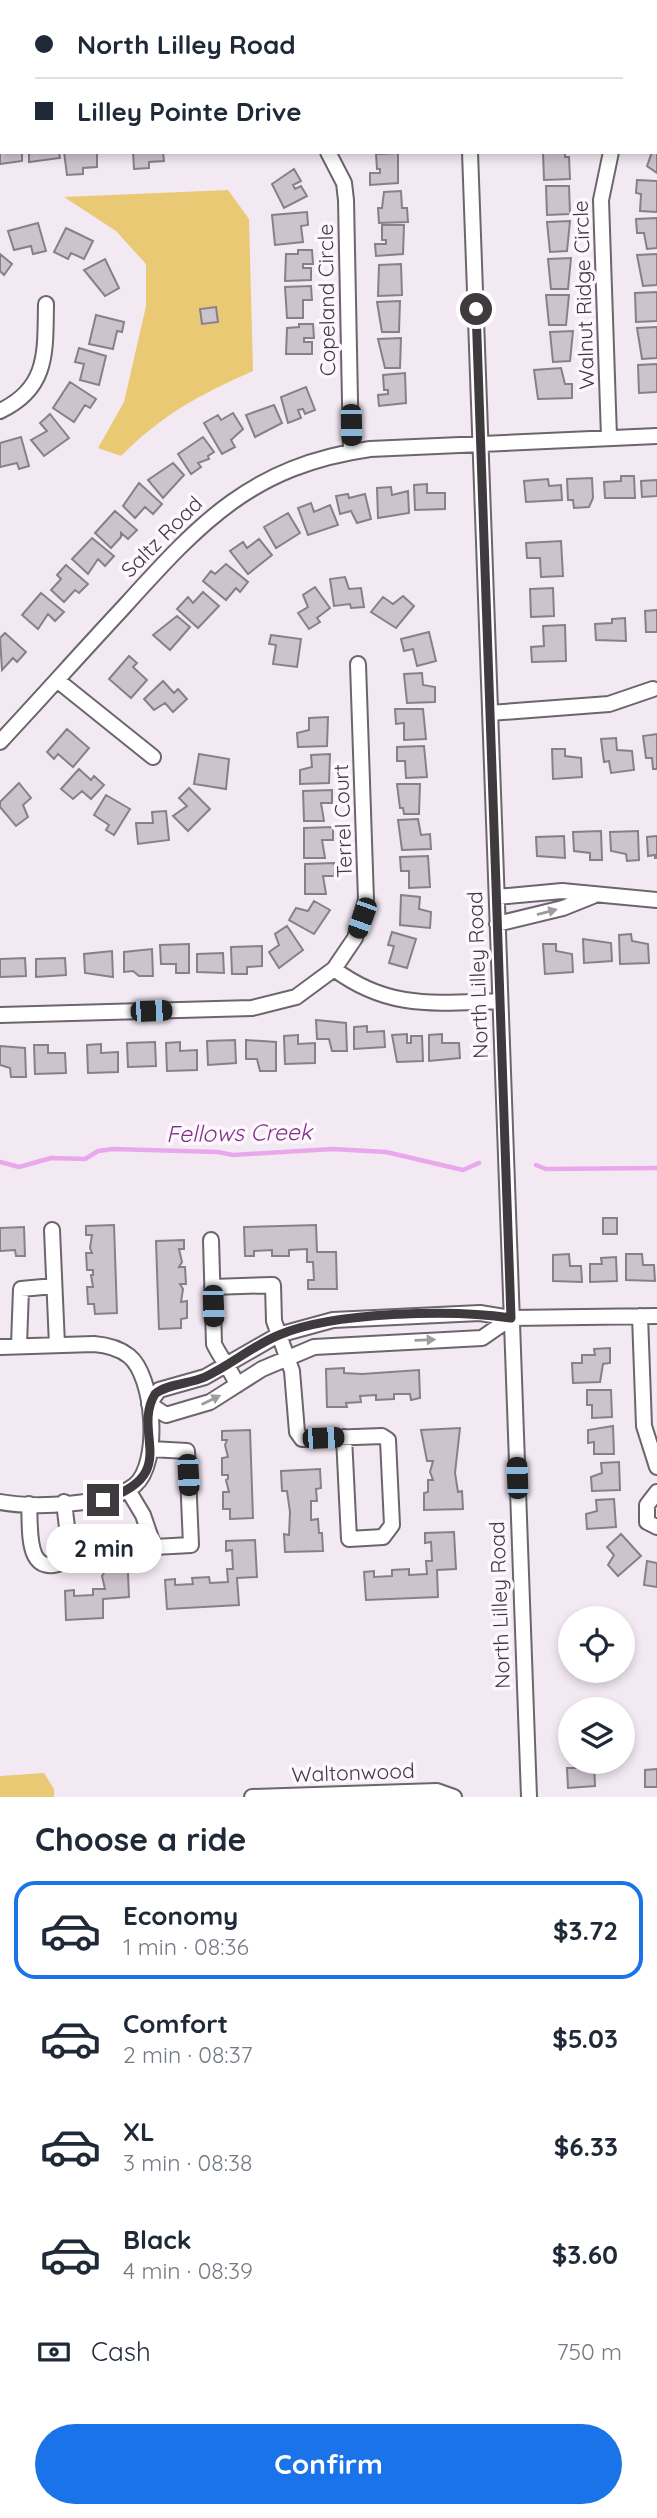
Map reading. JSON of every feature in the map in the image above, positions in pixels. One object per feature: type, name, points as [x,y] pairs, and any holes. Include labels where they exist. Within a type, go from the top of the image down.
[{"type":"street","name":"Copeland Circle","points":[[329,154],[344,183],[346,201],[351,451]]},
{"type":"street","name":"North Lilley Road","points":[[470,154],[528,1797]]},
{"type":"street","name":"Walnut Ridge Circle","points":[[609,437],[601,200],[611,154]]},
{"type":"street","points":[[0,411],[18,401],[38,378],[44,358],[46,304]]},
{"type":"street","name":"Saltz Road","points":[[0,742],[184,541],[220,509],[281,473],[351,451],[657,436]]},
{"type":"street","name":"Terrel Court","points":[[0,1015],[252,1008],[296,997],[334,969],[355,938],[366,900],[358,664]]},
{"type":"street","points":[[57,680],[153,757]]},
{"type":"street","points":[[490,713],[609,704],[653,689]]},
{"type":"street","points":[[497,897],[562,891],[657,900]]},
{"type":"street","points":[[497,924],[563,908],[594,895]]},
{"type":"street","points":[[334,969],[366,990],[403,1002],[499,1001]]},
{"type":"street","points":[[52,1230],[57,1345]]},
{"type":"street","points":[[211,1240],[214,1344],[219,1355],[229,1364],[237,1385]]},
{"type":"street","points":[[212,1287],[273,1285],[278,1335],[292,1371],[297,1432],[302,1439],[344,1437],[382,1436],[388,1440],[392,1525],[383,1537],[349,1539],[344,1437]]},
{"type":"street","points":[[19,1345],[21,1289],[54,1286]]},
{"type":"street","points":[[149,1404],[159,1390],[190,1383],[278,1335],[313,1324],[353,1318],[480,1313],[511,1318],[657,1316]]},
{"type":"street","points":[[640,1316],[644,1426],[657,1468]]},
{"type":"street","points":[[149,1404],[166,1415],[184,1411],[210,1402],[287,1357],[314,1348],[354,1343],[482,1338],[511,1318]]},
{"type":"street","points":[[0,1347],[106,1345],[128,1355],[143,1375],[149,1404],[151,1449],[144,1474],[128,1490],[103,1500],[29,1504],[0,1502]]},
{"type":"street","points":[[128,1490],[143,1515],[155,1547],[191,1545],[187,1451],[151,1449]]},
{"type":"street","points":[[657,1492],[647,1505],[647,1522],[657,1527]]},
{"type":"street","points":[[29,1504],[32,1554],[37,1561],[47,1565],[66,1561],[70,1553],[64,1502]]},
{"type":"street","name":"Waltonwood","points":[[252,1797],[437,1791],[454,1797]]},
{"type":"shaded area","points":[[228,190],[249,219],[253,371],[182,407],[152,428],[121,456],[98,448],[124,402],[146,306],[146,264],[116,231],[64,197]]},
{"type":"shaded area","points":[[44,1773],[54,1789],[54,1797],[0,1797],[0,1776]]},
{"type":"building","points":[[0,154],[22,154],[22,161],[0,164]]},
{"type":"building","points":[[29,154],[59,154],[60,158],[29,162]]},
{"type":"building","points":[[64,154],[97,154],[97,167],[83,168],[83,174],[67,175]]},
{"type":"building","points":[[133,154],[163,154],[164,161],[149,162],[149,168],[134,169]]},
{"type":"building","points":[[376,154],[398,154],[398,183],[370,185],[370,173],[380,173],[380,169],[377,169]]},
{"type":"building","points":[[543,154],[565,154],[565,157],[569,157],[570,179],[544,180]]},
{"type":"building","points":[[651,154],[657,154],[657,173],[647,166]]},
{"type":"building","points":[[294,169],[301,181],[293,185],[295,189],[301,186],[307,196],[284,208],[272,184]]},
{"type":"building","points":[[637,180],[657,181],[657,212],[640,211],[641,194],[636,193]]},
{"type":"building","points":[[546,186],[569,186],[570,214],[547,215]]},
{"type":"building","points":[[401,191],[402,208],[407,208],[408,222],[379,223],[378,208],[382,208],[384,192]]},
{"type":"building","points":[[307,212],[308,225],[301,226],[303,242],[275,245],[272,215]]},
{"type":"building","points":[[657,218],[657,248],[647,249],[644,233],[637,233],[636,219]]},
{"type":"building","points":[[570,221],[567,251],[550,252],[547,222]]},
{"type":"building","points":[[38,223],[46,251],[33,254],[31,246],[14,250],[8,231]]},
{"type":"building","points":[[382,225],[404,225],[403,254],[376,256],[375,244],[386,244],[386,240],[382,240]]},
{"type":"building","points":[[66,228],[93,241],[84,259],[71,253],[68,259],[54,252]]},
{"type":"building","points":[[298,250],[312,250],[313,264],[303,264],[303,268],[311,268],[311,280],[285,281],[286,254],[298,254]]},
{"type":"building","points":[[0,254],[12,264],[4,275],[0,271]]},
{"type":"building","points":[[657,254],[657,285],[643,286],[637,255]]},
{"type":"building","points":[[571,258],[568,289],[551,289],[548,259]]},
{"type":"building","points":[[105,259],[119,288],[105,296],[84,270]]},
{"type":"building","points":[[401,264],[402,295],[378,296],[379,265]]},
{"type":"building","points":[[311,286],[312,300],[303,300],[303,318],[287,318],[285,287]]},
{"type":"building","points":[[657,292],[657,321],[636,322],[635,293]]},
{"type":"building","points":[[546,295],[569,295],[566,325],[549,325]]},
{"type":"building","points":[[400,301],[399,332],[382,332],[377,302]]},
{"type":"building","points":[[216,307],[218,322],[202,324],[200,309]]},
{"type":"building","points":[[96,315],[124,322],[122,332],[117,331],[113,349],[89,344]]},
{"type":"building","points":[[299,324],[313,324],[314,338],[304,338],[304,342],[312,342],[312,354],[286,354],[287,328],[299,327]]},
{"type":"building","points":[[657,327],[657,358],[642,359],[637,328]]},
{"type":"building","points":[[573,331],[570,361],[553,362],[550,332]]},
{"type":"building","points":[[401,338],[400,368],[385,368],[378,339]]},
{"type":"building","points":[[79,348],[106,356],[99,385],[80,380],[84,364],[75,362]]},
{"type":"building","points":[[657,364],[657,392],[639,393],[638,365]]},
{"type":"building","points":[[561,368],[565,384],[572,384],[572,398],[538,399],[534,370]]},
{"type":"building","points":[[405,373],[406,403],[379,406],[378,395],[388,394],[388,390],[384,390],[383,375]]},
{"type":"building","points":[[70,382],[96,399],[90,408],[85,405],[74,422],[53,408]]},
{"type":"building","points":[[306,387],[315,410],[305,414],[303,409],[298,410],[301,418],[288,423],[281,397]]},
{"type":"building","points":[[274,405],[282,423],[255,437],[246,415]]},
{"type":"building","points":[[233,413],[243,429],[231,440],[235,447],[222,454],[204,423],[218,415],[221,420]]},
{"type":"building","points":[[50,414],[69,438],[44,456],[31,440],[47,431],[40,423]]},
{"type":"building","points":[[21,437],[29,466],[19,469],[17,463],[0,467],[0,443]]},
{"type":"building","points":[[203,437],[214,452],[208,456],[209,459],[198,463],[201,467],[191,474],[178,454]]},
{"type":"building","points":[[173,463],[184,475],[163,498],[148,480]]},
{"type":"building","points":[[621,476],[634,476],[635,498],[605,498],[604,482],[621,481]]},
{"type":"building","points":[[592,478],[593,498],[589,507],[574,508],[573,500],[568,500],[567,479]]},
{"type":"building","points":[[548,479],[549,486],[561,485],[562,500],[526,502],[524,481]]},
{"type":"building","points":[[657,480],[657,496],[642,497],[641,481]]},
{"type":"building","points":[[139,483],[162,504],[153,514],[145,507],[135,518],[123,506]]},
{"type":"building","points":[[427,484],[427,493],[445,493],[445,509],[415,510],[414,485]]},
{"type":"building","points":[[391,487],[392,495],[408,491],[409,513],[378,518],[377,488]]},
{"type":"building","points":[[348,494],[349,498],[365,494],[371,519],[357,523],[351,511],[340,514],[336,496]]},
{"type":"building","points":[[311,503],[314,512],[330,505],[338,525],[308,535],[298,508]]},
{"type":"building","points":[[115,511],[137,530],[128,539],[121,533],[121,537],[111,548],[95,533]]},
{"type":"building","points":[[288,513],[300,533],[276,548],[264,527]]},
{"type":"building","points":[[92,538],[114,556],[105,566],[98,559],[88,574],[72,559]]},
{"type":"building","points":[[259,539],[272,555],[248,574],[230,551],[243,542],[247,548]]},
{"type":"building","points":[[561,541],[563,576],[541,577],[540,558],[527,558],[526,543]]},
{"type":"building","points":[[226,564],[248,582],[240,592],[236,588],[226,600],[203,581],[211,571],[215,574]]},
{"type":"building","points":[[66,565],[88,584],[79,593],[75,590],[64,602],[51,590],[61,579],[57,575]]},
{"type":"building","points":[[345,577],[349,589],[361,588],[364,607],[351,608],[350,604],[334,606],[330,579]]},
{"type":"building","points":[[315,587],[330,608],[317,618],[320,622],[309,629],[298,613],[308,607],[303,595]]},
{"type":"building","points":[[553,588],[554,616],[531,617],[530,589]]},
{"type":"building","points":[[203,592],[219,606],[198,628],[177,609],[188,597],[193,603]]},
{"type":"building","points":[[41,593],[64,612],[55,621],[48,614],[38,629],[22,615]]},
{"type":"building","points":[[403,596],[414,606],[396,628],[371,612],[383,597],[393,604]]},
{"type":"building","points":[[657,610],[657,632],[646,632],[645,611]]},
{"type":"building","points":[[177,616],[190,627],[170,650],[153,635]]},
{"type":"building","points":[[625,618],[626,641],[596,640],[595,624],[612,623],[612,619]]},
{"type":"building","points":[[565,625],[566,661],[532,662],[531,647],[544,646],[543,626]]},
{"type":"building","points":[[429,632],[436,661],[417,666],[413,649],[404,651],[401,639]]},
{"type":"building","points":[[5,633],[26,652],[17,662],[13,658],[2,670],[0,638]]},
{"type":"building","points":[[271,635],[301,639],[297,667],[273,664],[276,645],[269,644]]},
{"type":"building","points":[[129,656],[137,663],[133,667],[147,680],[131,698],[109,679]]},
{"type":"building","points":[[422,673],[423,685],[435,687],[435,702],[407,703],[404,674]]},
{"type":"building","points":[[163,681],[174,693],[178,689],[187,699],[173,712],[165,703],[154,710],[144,699]]},
{"type":"building","points":[[395,709],[423,709],[426,739],[404,740],[404,723],[396,724]]},
{"type":"building","points":[[328,717],[327,746],[298,747],[297,733],[309,730],[309,718]]},
{"type":"building","points":[[67,729],[89,748],[73,767],[58,754],[54,759],[47,752]]},
{"type":"building","points":[[657,734],[657,769],[653,769],[652,758],[646,758],[643,736]]},
{"type":"building","points":[[616,738],[617,750],[632,751],[634,770],[611,773],[609,761],[604,762],[601,739]]},
{"type":"building","points":[[424,746],[427,777],[406,778],[405,761],[397,761],[397,747]]},
{"type":"building","points":[[552,749],[565,749],[565,756],[581,758],[582,777],[553,779]]},
{"type":"building","points":[[199,754],[229,759],[226,789],[194,784]]},
{"type":"building","points":[[330,754],[329,783],[300,784],[300,770],[312,767],[311,755]]},
{"type":"building","points":[[79,769],[91,780],[94,776],[104,785],[91,799],[82,791],[73,799],[61,789]]},
{"type":"building","points":[[19,783],[31,798],[23,805],[28,817],[16,826],[0,807],[0,802]]},
{"type":"building","points":[[397,784],[420,784],[419,814],[404,814],[403,808],[400,808]]},
{"type":"building","points":[[189,788],[210,809],[188,831],[173,816],[187,806],[179,798]]},
{"type":"building","points":[[332,790],[332,803],[321,803],[324,821],[304,821],[303,791]]},
{"type":"building","points":[[106,795],[130,809],[114,835],[106,830],[109,825],[94,815]]},
{"type":"building","points":[[166,811],[169,840],[138,844],[136,823],[153,823],[152,812]]},
{"type":"building","points":[[418,819],[421,835],[430,834],[431,849],[402,850],[398,820]]},
{"type":"building","points":[[333,827],[333,840],[322,840],[325,858],[304,858],[304,828]]},
{"type":"building","points":[[601,831],[602,860],[590,860],[590,853],[574,851],[573,832]]},
{"type":"building","points":[[638,831],[639,860],[627,861],[626,854],[611,851],[610,832]]},
{"type":"building","points":[[564,836],[565,858],[537,856],[536,837]]},
{"type":"building","points":[[657,836],[655,858],[655,855],[648,856],[647,837]]},
{"type":"building","points":[[428,856],[430,887],[409,888],[409,871],[401,871],[400,857]]},
{"type":"building","points":[[334,863],[334,876],[323,876],[326,894],[305,894],[305,864]]},
{"type":"building","points":[[401,895],[420,897],[419,909],[431,912],[430,928],[400,925]]},
{"type":"building","points":[[314,901],[330,910],[314,934],[289,920],[296,908],[308,911]]},
{"type":"building","points":[[287,926],[303,950],[279,968],[269,952],[279,945],[275,934]]},
{"type":"building","points":[[392,932],[416,939],[407,968],[389,963],[394,946],[388,945]]},
{"type":"building","points":[[631,934],[632,941],[648,944],[649,963],[620,964],[619,935]]},
{"type":"building","points":[[583,939],[611,943],[612,961],[584,963]]},
{"type":"building","points":[[189,944],[189,973],[176,973],[176,964],[161,964],[160,945]]},
{"type":"building","points":[[543,944],[556,944],[556,951],[572,954],[573,972],[545,974]]},
{"type":"building","points":[[262,946],[262,966],[247,967],[247,974],[232,974],[231,947]]},
{"type":"building","points":[[152,949],[153,976],[139,976],[133,971],[124,972],[124,952]]},
{"type":"building","points":[[112,951],[113,977],[85,973],[84,954]]},
{"type":"building","points":[[223,953],[224,973],[197,972],[197,954]]},
{"type":"building","points":[[25,958],[26,976],[0,977],[0,959]]},
{"type":"building","points":[[65,958],[66,975],[36,977],[36,959]]},
{"type":"building","points":[[316,1020],[346,1023],[347,1051],[332,1051],[329,1039],[317,1039]]},
{"type":"building","points":[[367,1026],[367,1032],[384,1031],[385,1047],[354,1049],[354,1027]]},
{"type":"building","points":[[407,1034],[407,1043],[411,1043],[411,1036],[422,1036],[423,1061],[397,1062],[392,1035]]},
{"type":"building","points":[[442,1034],[442,1043],[459,1043],[460,1058],[429,1061],[429,1035]]},
{"type":"building","points":[[298,1035],[298,1044],[315,1043],[315,1063],[285,1064],[284,1036]]},
{"type":"building","points":[[235,1040],[236,1063],[208,1065],[207,1041]]},
{"type":"building","points":[[246,1040],[276,1042],[276,1071],[260,1071],[257,1059],[246,1059]]},
{"type":"building","points":[[155,1042],[156,1066],[128,1067],[127,1043]]},
{"type":"building","points":[[180,1042],[180,1051],[197,1050],[197,1070],[167,1071],[166,1043]]},
{"type":"building","points":[[101,1044],[101,1053],[118,1052],[118,1072],[88,1073],[87,1045]]},
{"type":"building","points":[[34,1045],[48,1045],[48,1053],[65,1053],[66,1073],[35,1074]]},
{"type":"building","points":[[0,1046],[25,1048],[26,1077],[11,1077],[10,1068],[0,1065]]},
{"type":"building","points":[[603,1218],[617,1218],[617,1234],[603,1234]]},
{"type":"building","points":[[114,1225],[117,1313],[95,1314],[94,1304],[88,1304],[87,1287],[93,1287],[93,1270],[87,1270],[86,1253],[92,1253],[92,1235],[86,1235],[86,1226]]},
{"type":"building","points":[[316,1225],[317,1252],[336,1252],[337,1289],[308,1289],[308,1280],[314,1280],[313,1262],[307,1262],[307,1249],[289,1250],[289,1256],[272,1256],[272,1250],[254,1251],[254,1256],[245,1256],[244,1227]]},
{"type":"building","points":[[24,1227],[25,1256],[16,1256],[15,1250],[0,1251],[0,1228]]},
{"type":"building","points":[[184,1240],[184,1249],[179,1249],[182,1262],[179,1267],[185,1267],[186,1284],[180,1284],[183,1289],[181,1302],[187,1301],[187,1318],[181,1319],[181,1328],[159,1329],[156,1241]]},
{"type":"building","points":[[569,1254],[570,1266],[581,1266],[582,1282],[553,1281],[553,1255]]},
{"type":"building","points":[[626,1254],[642,1254],[643,1265],[654,1265],[655,1281],[626,1280]]},
{"type":"building","points":[[616,1257],[617,1281],[590,1282],[590,1264],[602,1264],[601,1258]]},
{"type":"building","points":[[610,1348],[610,1363],[603,1364],[600,1382],[573,1383],[572,1363],[582,1363],[582,1355],[595,1355],[594,1349]]},
{"type":"building","points":[[344,1368],[344,1373],[362,1374],[419,1370],[420,1398],[411,1400],[410,1394],[394,1394],[394,1399],[376,1400],[376,1395],[360,1396],[361,1402],[346,1403],[347,1407],[327,1407],[326,1369]]},
{"type":"building","points":[[587,1390],[611,1390],[612,1417],[592,1418],[592,1405],[587,1405]]},
{"type":"building","points":[[613,1426],[614,1454],[594,1454],[594,1442],[588,1443],[588,1430]]},
{"type":"building","points":[[460,1428],[455,1473],[458,1492],[462,1491],[463,1509],[424,1510],[424,1493],[428,1492],[428,1480],[433,1480],[430,1472],[433,1461],[427,1461],[421,1430]]},
{"type":"building","points":[[250,1430],[253,1518],[230,1519],[230,1509],[223,1509],[223,1492],[229,1492],[226,1480],[228,1475],[222,1475],[222,1458],[228,1457],[225,1445],[227,1440],[222,1440],[222,1431]]},
{"type":"building","points":[[619,1462],[620,1490],[592,1491],[591,1477],[602,1473],[601,1463]]},
{"type":"building","points":[[320,1469],[321,1488],[316,1489],[317,1501],[311,1501],[311,1520],[318,1519],[323,1551],[285,1552],[284,1534],[289,1535],[290,1512],[287,1491],[282,1491],[281,1471]]},
{"type":"building","points":[[614,1499],[616,1527],[587,1529],[586,1514],[597,1511],[596,1500]]},
{"type":"building","points":[[126,1526],[129,1597],[103,1599],[103,1618],[66,1620],[65,1591],[74,1590],[74,1596],[93,1595],[93,1589],[105,1589],[102,1576],[105,1571],[99,1571],[98,1554],[104,1554],[101,1541],[103,1536],[98,1537],[98,1527]]},
{"type":"building","points":[[454,1532],[456,1569],[437,1570],[438,1597],[366,1600],[364,1572],[374,1571],[374,1577],[392,1576],[392,1570],[409,1569],[409,1575],[427,1574],[426,1561],[432,1561],[431,1542],[425,1543],[425,1533]]},
{"type":"building","points":[[621,1534],[641,1556],[618,1576],[608,1565],[614,1555],[607,1547]]},
{"type":"building","points":[[255,1540],[257,1577],[237,1578],[239,1605],[167,1609],[165,1580],[175,1579],[175,1585],[193,1584],[192,1578],[209,1577],[210,1583],[228,1582],[227,1569],[233,1569],[232,1550],[226,1551],[226,1541]]},
{"type":"building","points":[[647,1561],[657,1563],[657,1587],[644,1585]]},
{"type":"building","points":[[657,1769],[657,1787],[645,1787],[645,1770]]},
{"type":"building","points":[[567,1774],[594,1774],[595,1786],[568,1788]]},
{"type":"waterway","name":"Fellows Creek","points":[[0,1162],[19,1167],[51,1158],[85,1159],[98,1151],[113,1149],[218,1152],[233,1155],[333,1149],[386,1152],[463,1170],[479,1163]]},
{"type":"waterway","name":"Fellows Creek","points":[[536,1165],[546,1169],[657,1168]]},
{"type":"route","points":[[103,1500],[122,1493],[137,1483],[144,1474],[151,1449],[149,1404],[159,1390],[205,1377],[278,1335],[313,1324],[353,1318],[480,1313],[511,1318],[476,309]]}]
